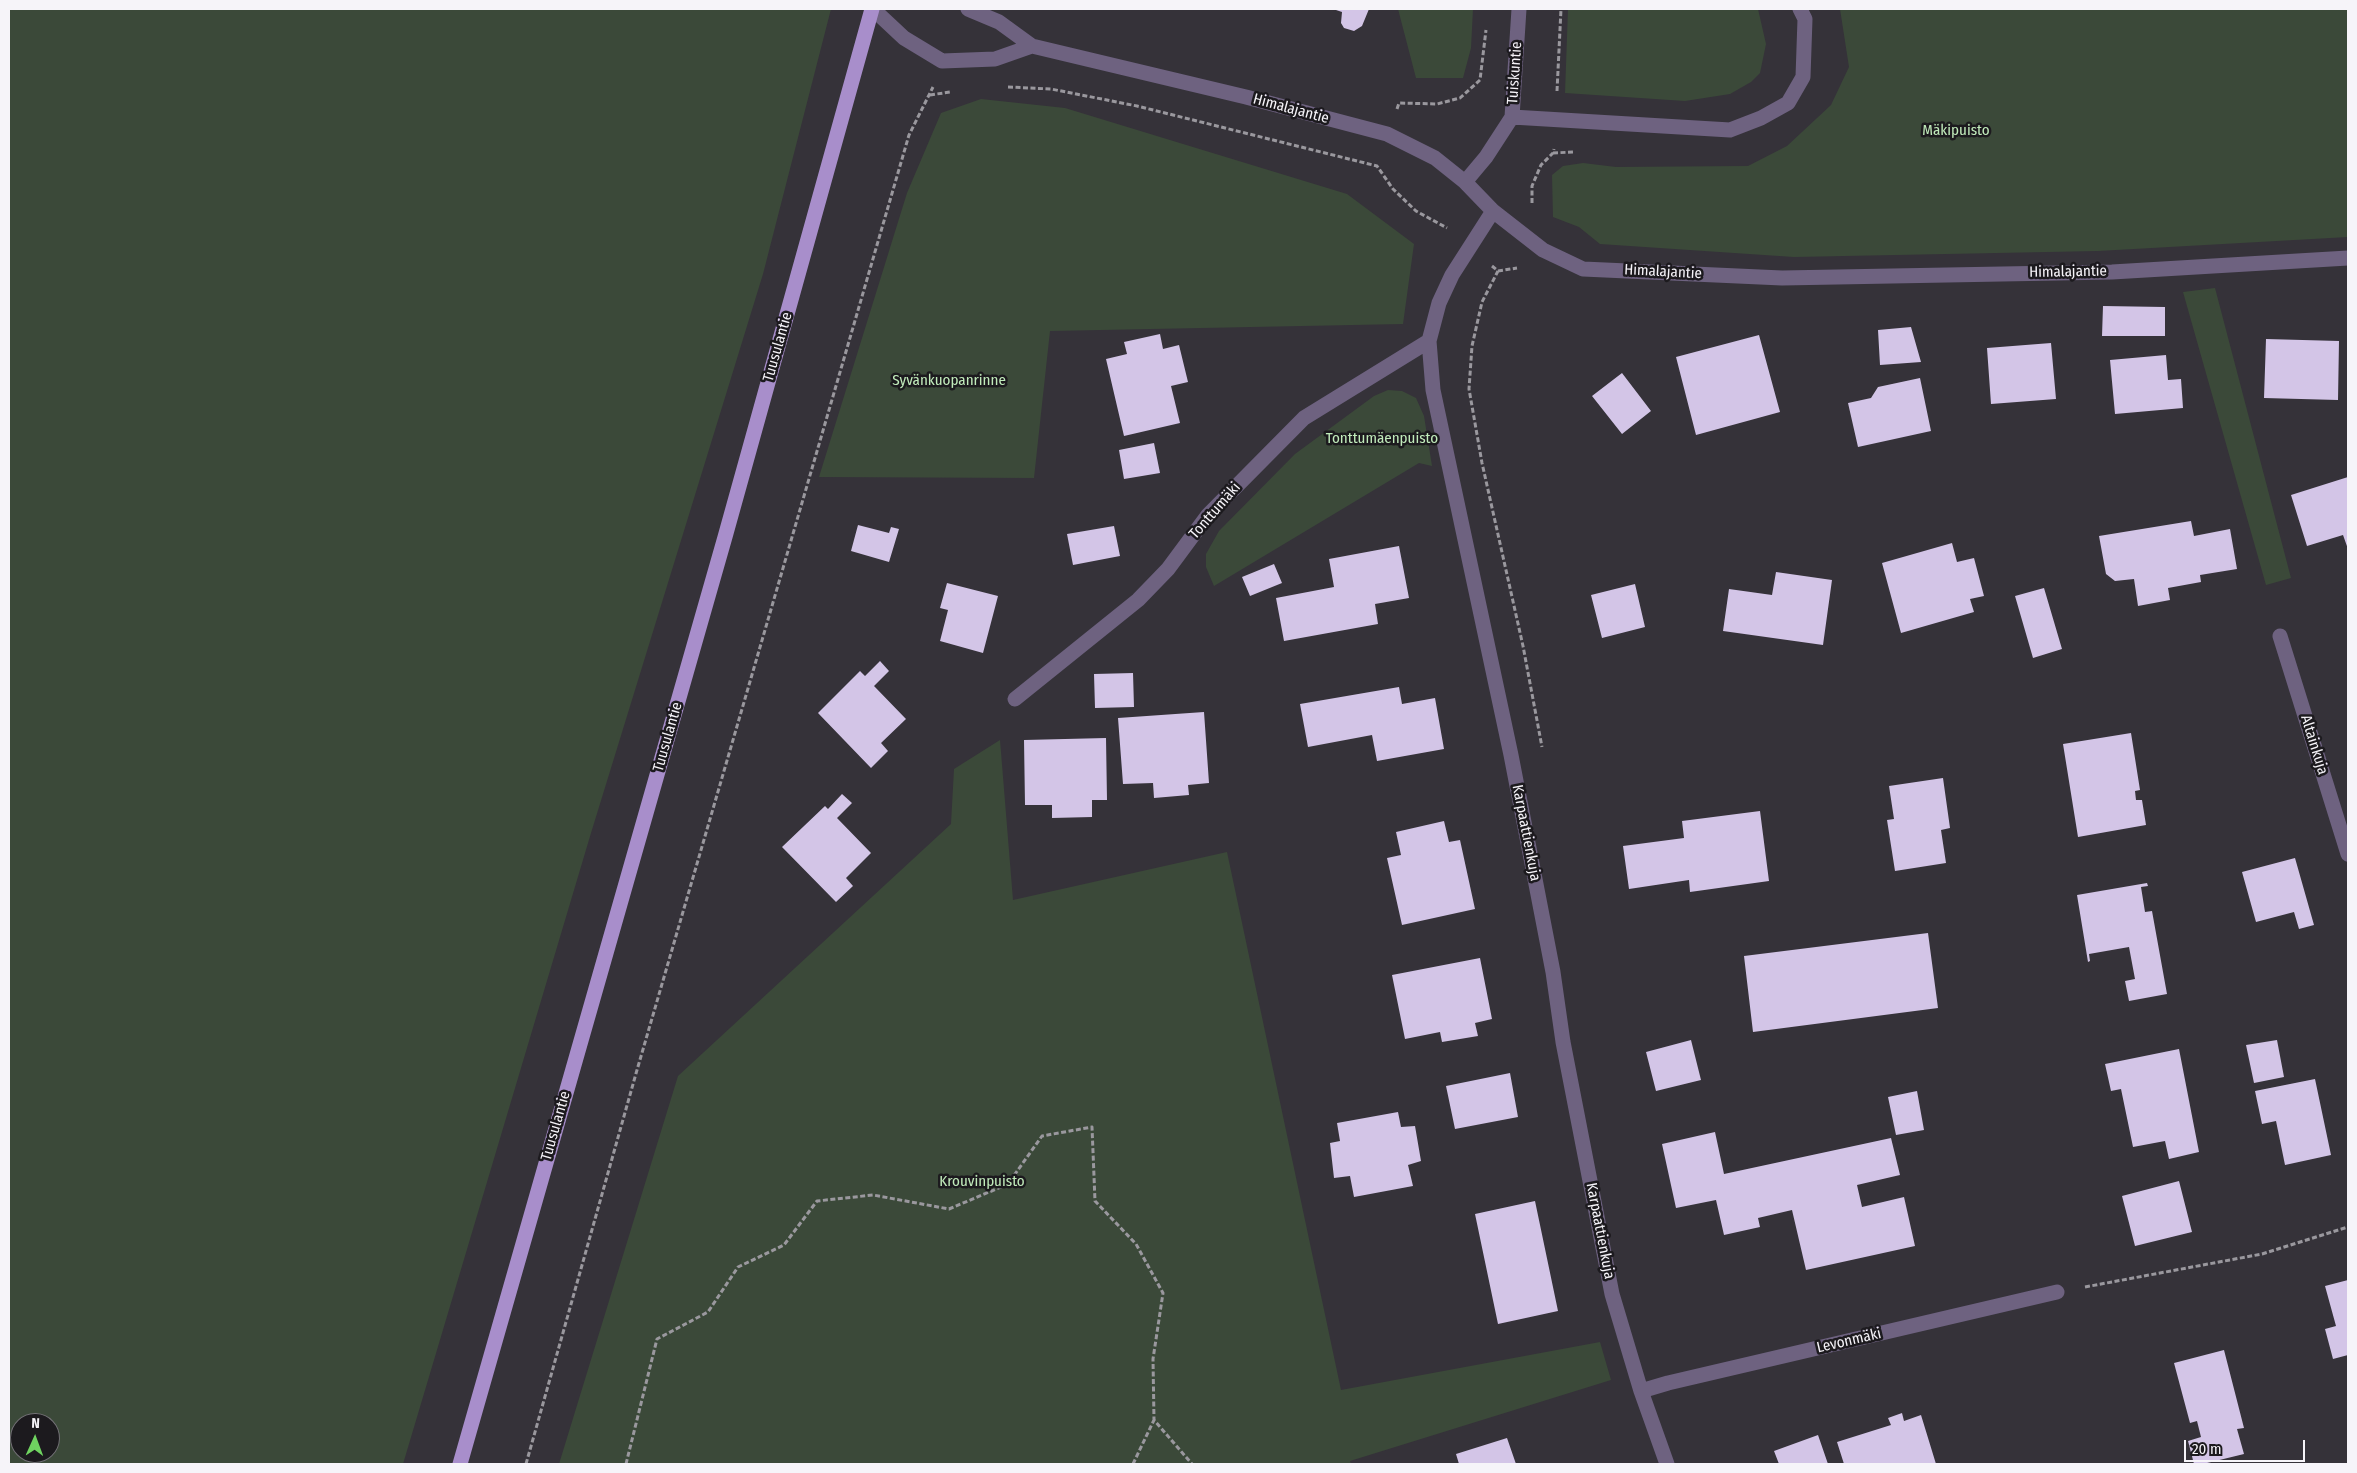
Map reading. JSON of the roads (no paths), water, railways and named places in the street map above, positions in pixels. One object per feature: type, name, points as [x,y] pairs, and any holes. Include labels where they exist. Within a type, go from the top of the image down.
[{"type":"main road","name":"Tuusulantie","points":[[460,1464],[725,537],[872,9]]},
{"type":"street","points":[[872,9],[904,38],[942,61],[995,59],[1032,46]]},
{"type":"street","name":"Himalajantie","points":[[968,9],[998,22],[1032,46],[1246,97],[1387,134],[1435,158],[1465,182],[1493,211],[1543,250],[1583,269],[1782,278],[2112,272],[2348,258]]},
{"type":"street","name":"Tuiskuntie","points":[[1465,182],[1486,157],[1512,117],[1519,9]]},
{"type":"street","points":[[1512,117],[1730,130],[1761,118],[1788,102],[1802,77],[1805,19],[1800,9]]},
{"type":"street","name":"Karpaattienkuja","points":[[1493,211],[1452,275],[1439,303],[1429,341],[1433,390],[1513,765],[1554,972],[1563,1042],[1612,1294],[1641,1391],[1667,1464]]},
{"type":"street","name":"Tonttumäki","points":[[1015,699],[1138,600],[1168,569],[1208,515],[1304,418],[1429,341]]},
{"type":"street","name":"Altainkuja","points":[[2280,636],[2348,854]]},
{"type":"street","name":"Levonmäki","points":[[1641,1391],[1668,1383],[2058,1292]]},
{"type":"park label","name":"Mäkipuisto","points":[[1956,131]]},
{"type":"park label","name":"Syvänkuopanrinne","points":[[949,381]]},
{"type":"park label","name":"Tonttumäenpuisto","points":[[1382,439]]},
{"type":"park label","name":"Krouvinpuisto","points":[[982,1182]]}]
